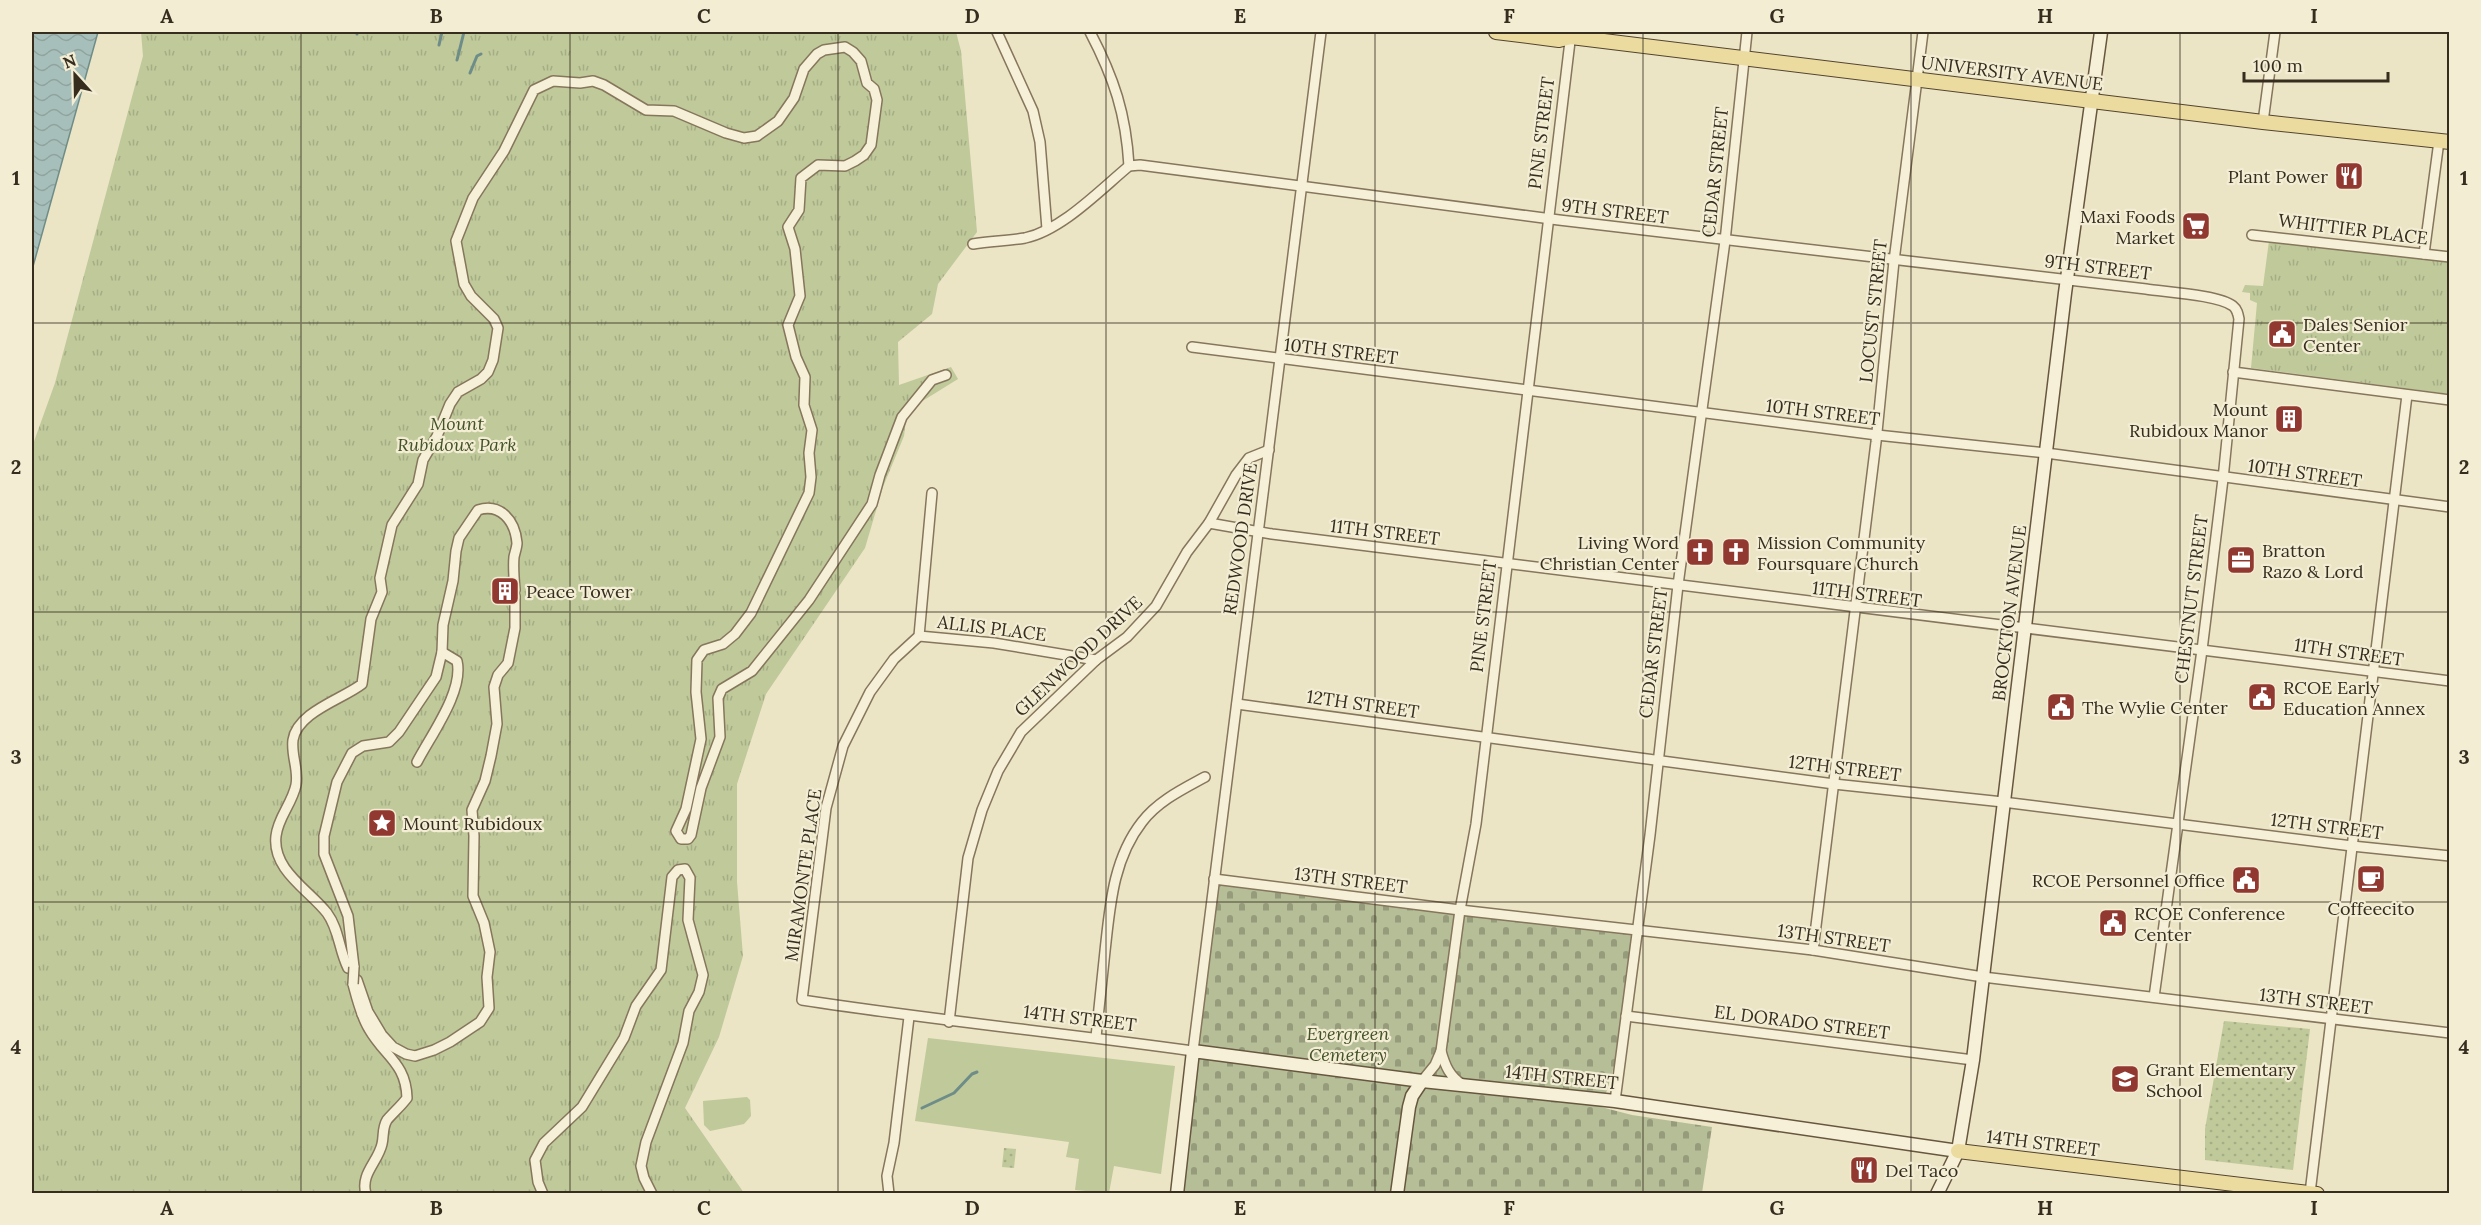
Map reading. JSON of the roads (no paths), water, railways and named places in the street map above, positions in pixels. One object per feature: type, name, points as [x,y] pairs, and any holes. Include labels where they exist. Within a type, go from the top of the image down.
[{"type":"main road","name":"UNIVERSITY AVENUE","points":[[1496,32],[1559,40],[1569,33],[1743,58],[2093,102],[2444,141]]},
{"type":"main road","name":"BROCKTON AVENUE","points":[[1937,1194],[1958,1151],[1973,1060],[2067,279],[2101,32]]},
{"type":"main road","name":"14TH STREET","points":[[1192,1051],[1422,1081],[1615,1101],[1958,1151],[2313,1193]]},
{"type":"main road","points":[[1177,1194],[1192,1051]]},
{"type":"main road","name":"PINE STREET","points":[[1397,1194],[1409,1107],[1412,1096],[1422,1081]]},
{"type":"street","points":[[997,32],[1033,111],[1040,142],[1047,229]]},
{"type":"street","points":[[973,244],[1026,238],[1047,229],[1085,204],[1129,166],[1127,131],[1119,100],[1090,32]]},
{"type":"street","name":"REDWOOD DRIVE","points":[[1192,1051],[1321,32]]},
{"type":"street","name":"CEDAR STREET","points":[[1615,1101],[1638,929],[1678,585],[1725,241],[1747,32]]},
{"type":"street","name":"LOCUST STREET","points":[[1813,951],[1877,435],[1894,261],[1923,32]]},
{"type":"street","points":[[2263,122],[2275,32]]},
{"type":"street","name":"PINE STREET","points":[[1422,1081],[1435,1065],[1441,1051],[1460,910],[1476,824],[1549,219],[1569,33]]},
{"type":"street","points":[[366,1194],[364,1188],[367,1173],[382,1144],[387,1121],[407,1098],[406,1082],[401,1070],[369,1030],[351,968],[335,925],[317,901],[281,864],[275,838],[279,821],[296,785],[297,775],[292,748],[294,736],[314,712],[362,684],[371,619],[382,592],[380,578],[392,525],[418,484],[423,460],[437,436],[450,404],[458,392],[481,379],[488,372],[493,360],[498,328],[494,319],[471,296],[464,284],[456,241],[473,198],[504,151],[534,90],[553,81],[580,83],[592,81],[604,85],[646,110],[674,111],[726,133],[744,138],[757,136],[778,121],[794,98],[804,69],[817,54],[825,50],[845,47],[854,52],[861,61],[867,82],[874,89],[877,100],[871,145],[864,156],[845,166],[818,165],[801,178],[799,210],[788,227],[795,249],[800,296],[788,325],[796,357],[805,377],[804,405],[812,430],[809,453],[811,477],[809,492],[751,613],[735,634],[723,644],[704,650],[697,660],[696,692],[701,739],[686,809],[676,831],[681,839],[688,839],[691,835],[701,788],[718,745],[721,729],[718,698],[722,689],[752,671],[809,600],[872,504],[880,475],[902,417],[932,380],[946,375]]},
{"type":"street","points":[[2424,254],[2444,141]]},
{"type":"street","name":"9TH STREET","points":[[1129,166],[1140,165],[1725,241],[2067,279],[2212,298],[2232,305],[2237,311]]},
{"type":"street","name":"WHITTIER PLACE","points":[[2252,235],[2450,257]]},
{"type":"street","name":"CHESTNUT STREET","points":[[2154,997],[2223,479],[2239,318],[2237,311]]},
{"type":"street","name":"10TH STREET","points":[[1192,347],[1527,392],[1877,435],[2046,453],[2223,479],[2450,507]]},
{"type":"street","points":[[2233,372],[2450,400]]},
{"type":"street","points":[[2313,1193],[2329,1020],[2407,395]]},
{"type":"street","name":"GLENWOOD DRIVE","points":[[949,1022],[968,858],[982,810],[998,771],[1021,732],[1096,660],[1126,637],[1156,606],[1187,552],[1209,523],[1236,475],[1249,458],[1269,450]]},
{"type":"street","points":[[919,636],[932,493]]},
{"type":"street","points":[[351,968],[348,916],[324,854],[324,836],[337,782],[352,753],[363,746],[389,742],[399,732],[436,677],[442,652],[443,625],[453,581],[459,538],[478,510],[489,506],[503,512],[513,528],[517,544],[514,558],[515,628],[508,663],[498,675],[494,687],[497,724],[485,781],[472,810],[473,896],[484,923],[490,952],[487,977],[489,1008],[480,1022],[450,1042],[415,1056],[393,1047],[364,1012]]},
{"type":"street","name":"11TH STREET","points":[[1209,523],[1256,532],[1678,585],[1856,610],[2450,681]]},
{"type":"street","name":"ALLIS PLACE","points":[[919,636],[994,643],[1096,660]]},
{"type":"street","name":"MIRAMONTE PLACE","points":[[802,1000],[826,808],[843,746],[870,692],[894,659],[919,636]]},
{"type":"street","points":[[417,762],[456,688],[459,671],[457,661],[442,652]]},
{"type":"street","name":"12TH STREET","points":[[1237,704],[1834,784],[2450,856]]},
{"type":"street","points":[[1096,1038],[1112,886],[1126,846],[1142,821],[1157,806],[1205,777]]},
{"type":"street","points":[[543,1194],[538,1182],[536,1160],[544,1143],[582,1107],[602,1077],[624,1038],[636,1006],[661,970],[672,877],[678,870],[685,869],[690,878],[688,920],[703,975],[699,992],[689,1011],[683,1043],[646,1142],[642,1166],[644,1178],[652,1194]]},
{"type":"street","name":"13TH STREET","points":[[1214,879],[1460,910],[1638,929],[1813,951],[1983,977],[2450,1033]]},
{"type":"street","name":"14TH STREET","points":[[802,1000],[909,1017],[1192,1051]]},
{"type":"street","name":"EL DORADO STREET","points":[[1626,1016],[1973,1060]]},
{"type":"street","points":[[889,1194],[886,1176],[894,1143],[909,1017]]},
{"type":"street","points":[[1441,1051],[1448,1071],[1455,1080],[1463,1085]]},
{"type":"water","points":[[32,32],[98,32],[32,270]]},
{"type":"waterway","points":[[439,45],[442,32]]},
{"type":"waterway","points":[[457,60],[464,32]]},
{"type":"waterway","points":[[470,73],[477,56],[481,54]]},
{"type":"waterway","points":[[922,1108],[954,1093],[972,1074],[977,1072]]},
{"type":"place","name":"Plant Power","points":[[2349,176]]},
{"type":"place","name":"Maxi Foods Market","points":[[2196,226]]},
{"type":"place","name":"Dales Senior Center","points":[[2282,334]]},
{"type":"place","name":"Mount Rubidoux Manor","points":[[2289,419]]},
{"type":"place","name":"Living Word Christian Center","points":[[1700,552]]},
{"type":"place","name":"Mission Community Foursquare Church","points":[[1736,552]]},
{"type":"place","name":"Bratton Razo & Lord","points":[[2241,560]]},
{"type":"place","name":"Peace Tower","points":[[505,591]]},
{"type":"place","name":"RCOE Early Education Annex","points":[[2262,697]]},
{"type":"place","name":"The Wylie Center","points":[[2061,707]]},
{"type":"place","name":"Mount Rubidoux","points":[[382,823]]},
{"type":"place","name":"Coffeecito","points":[[2371,879]]},
{"type":"place","name":"RCOE Personnel Office","points":[[2246,880]]},
{"type":"place","name":"RCOE Conference Center","points":[[2113,923]]},
{"type":"place","name":"Grant Elementary School","points":[[2125,1079]]},
{"type":"place","name":"Del Taco","points":[[1864,1170]]},
{"type":"park label","name":"Mount Rubidoux Park","points":[[457,433]]},
{"type":"park label","name":"Evergreen Cemetery","points":[[1348,1043]]}]
